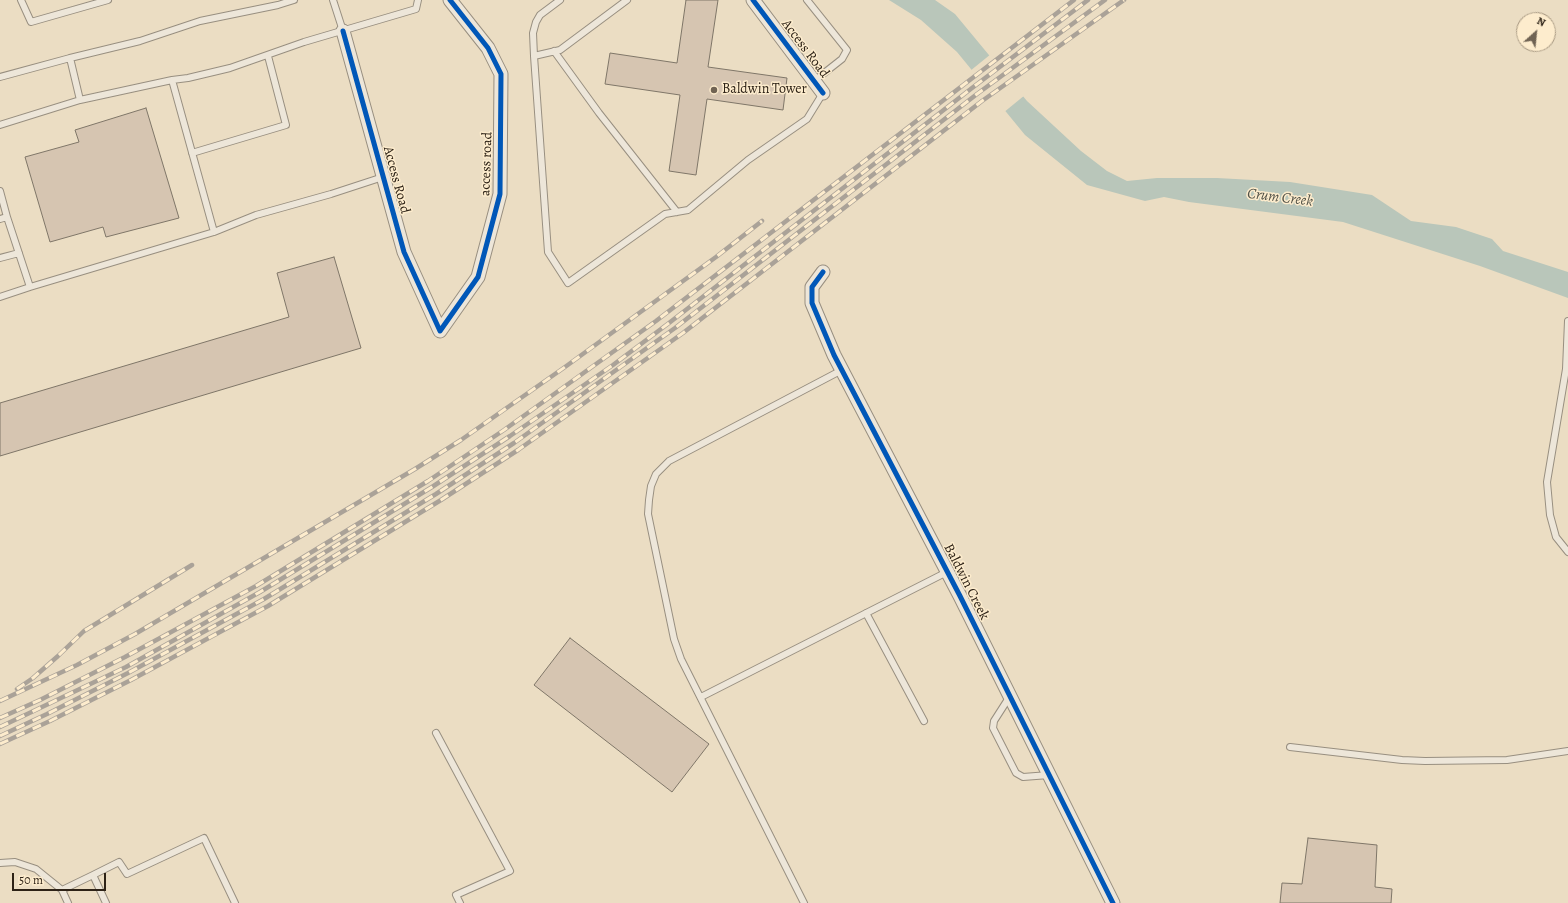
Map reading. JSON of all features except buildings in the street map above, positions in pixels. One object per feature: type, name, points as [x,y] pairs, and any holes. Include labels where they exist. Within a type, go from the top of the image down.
[{"type":"street","name":"access road","points":[[440,331],[478,277],[500,194],[501,74],[488,48],[450,0]]},
{"type":"street","name":"Access Road","points":[[753,0],[823,94]]},
{"type":"street","name":"Access Road","points":[[343,31],[404,252],[440,331]]},
{"type":"street","name":"Baldwin Creek","points":[[823,272],[812,287],[812,303],[842,370],[947,572],[1113,903]]},
{"type":"lane","points":[[21,0],[31,22],[108,0]]},
{"type":"lane","points":[[0,77],[140,41],[200,22],[278,5],[294,0]]},
{"type":"lane","points":[[333,0],[343,31]]},
{"type":"lane","points":[[0,125],[80,100],[230,68],[268,56],[304,42],[416,8],[418,0]]},
{"type":"lane","points":[[560,0],[540,15],[533,33],[548,252],[568,283],[665,214],[688,210],[748,160],[807,119],[823,94]]},
{"type":"lane","points":[[534,56],[560,50],[627,0]]},
{"type":"lane","points":[[807,0],[847,50],[842,59],[814,81]]},
{"type":"lane","points":[[554,51],[599,113],[678,212]]},
{"type":"lane","points":[[192,153],[286,125],[268,56]]},
{"type":"lane","points":[[70,58],[80,100]]},
{"type":"lane","points":[[172,80],[214,232]]},
{"type":"lane","points":[[0,297],[214,232],[256,215],[331,194],[383,177]]},
{"type":"lane","points":[[0,192],[30,287]]},
{"type":"lane","points":[[0,219],[7,217]]},
{"type":"lane","points":[[0,258],[19,252]]},
{"type":"lane","points":[[1568,321],[1566,369],[1547,482],[1550,515],[1556,537],[1568,552]]},
{"type":"lane","points":[[804,903],[681,659],[674,639],[648,514],[651,486],[656,474],[669,461],[842,370]]},
{"type":"lane","points":[[701,697],[947,572]]},
{"type":"lane","points":[[866,613],[924,721]]},
{"type":"lane","points":[[1010,696],[994,721],[993,728],[1016,773],[1022,777],[1049,774]]},
{"type":"lane","points":[[436,733],[510,871],[456,895],[460,903]]},
{"type":"lane","points":[[1290,747],[1402,760],[1425,761],[1507,760],[1568,751]]},
{"type":"lane","points":[[62,890],[119,862],[127,874],[204,838],[235,903]]},
{"type":"lane","points":[[0,863],[15,862],[36,869],[62,890],[68,903]]},
{"type":"lane","points":[[93,875],[106,903]]},
{"type":"water","name":"Crum Creek","points":[[889,0],[935,0],[955,14],[1027,101],[1081,151],[1107,171],[1127,181],[1157,178],[1217,178],[1290,182],[1372,195],[1411,221],[1456,227],[1492,239],[1503,251],[1568,272],[1568,298],[1480,266],[1343,222],[1189,202],[1164,197],[1145,201],[1087,185],[1025,135],[957,52],[921,20]]},
{"type":"pier","points":[[991,54],[1025,95],[1003,113],[970,71]]},
{"type":"railway","points":[[0,718],[40,700],[125,657],[256,586],[428,481],[504,430],[656,321],[1074,0]]},
{"type":"railway","points":[[0,727],[126,667],[260,592],[432,487],[510,436],[613,365],[669,323],[1088,0]]},
{"type":"railway","points":[[0,736],[128,673],[264,599],[436,494],[514,443],[675,328],[977,94],[1105,0]]},
{"type":"railway","points":[[0,744],[50,721],[131,680],[268,606],[441,500],[518,450],[683,333],[982,101],[1124,0]]},
{"type":"railway","points":[[0,701],[77,665],[135,634],[415,469],[461,440],[565,367],[716,257],[762,221]]},
{"type":"railway","points":[[17,689],[33,678],[84,631],[192,565]]},
{"type":"cycle path","points":[[343,31],[404,252],[440,331],[478,277],[500,194],[501,74],[488,48],[450,0]]},
{"type":"cycle path","points":[[753,0],[823,93]]},
{"type":"cycle path","points":[[823,272],[812,287],[812,303],[834,355],[960,596],[1113,903]]},
{"type":"place","name":"Baldwin Tower","points":[[714,90]]}]
